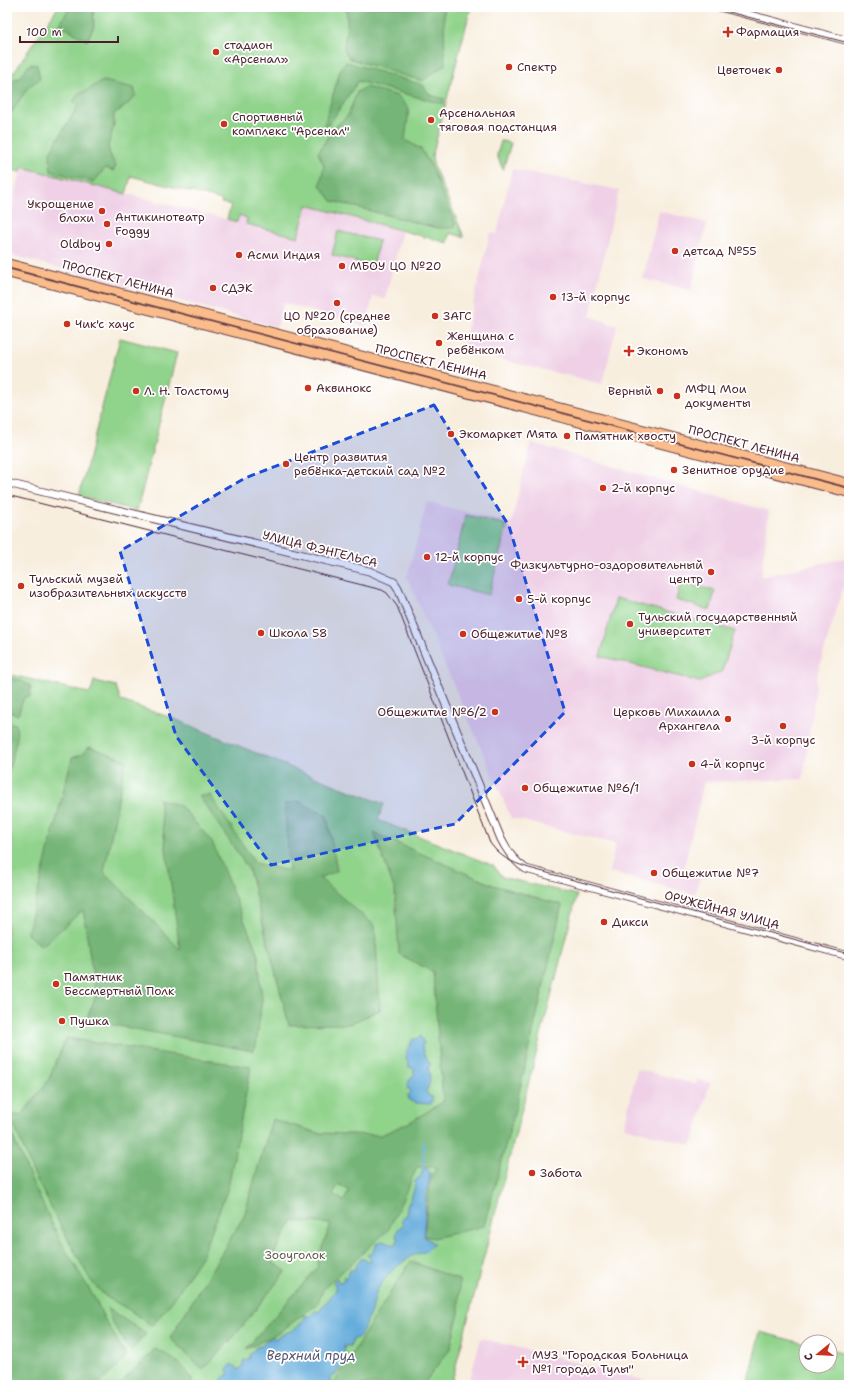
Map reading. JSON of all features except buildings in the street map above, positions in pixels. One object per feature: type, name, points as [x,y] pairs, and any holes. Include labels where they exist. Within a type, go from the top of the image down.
[{"type":"main road","name":"ПРОСПЕКТ ЛЕНИНА","points":[[7,263],[849,484]]},
{"type":"main road","name":"ПРОСПЕКТ ЛЕНИНА","points":[[7,273],[849,493]]},
{"type":"main road","points":[[440,386],[443,378]]},
{"type":"main road","points":[[704,456],[707,446]]},
{"type":"street","points":[[719,7],[849,40]]},
{"type":"street","name":"УЛИЦА Ф.ЭНГЕЛЬСА","points":[[7,483],[369,571],[394,582],[398,588],[505,847],[520,865],[526,869],[590,886]]},
{"type":"street","name":"ОРУЖЕЙНАЯ УЛИЦА","points":[[590,886],[849,956]]},
{"type":"highlighted area","points":[[434,405],[509,526],[565,712],[455,824],[271,865],[176,736],[120,551],[245,478]]},
{"type":"shaded area","points":[[22,167],[237,222],[239,215],[248,218],[247,224],[298,237],[307,205],[402,231],[385,299],[373,296],[366,326],[283,303],[277,327],[7,254],[7,228]]},
{"type":"shaded area","points":[[512,169],[619,190],[590,316],[617,326],[602,384],[462,350],[490,233],[497,234]]},
{"type":"shaded area","name":"детсад №55","points":[[659,211],[707,223],[691,290],[643,279]]},
{"type":"shaded area","name":"Тульский государственный университет","points":[[531,443],[769,511],[761,577],[849,557],[849,568],[818,671],[803,779],[704,782],[684,867],[701,873],[695,894],[609,872],[616,844],[511,818],[407,577],[427,502],[511,523]]},
{"type":"shaded area","points":[[637,1069],[696,1084],[697,1079],[710,1083],[692,1145],[624,1127]]},
{"type":"shaded area","name":"МУЗ \"Городская Больница №1 города Тулы\"","points":[[481,1338],[662,1385],[468,1385]]},
{"type":"green space","name":"Спортивный комплекс \"Арсенал\"","points":[[58,7],[471,7],[432,156],[433,164],[464,237],[450,233],[448,243],[307,205],[298,237],[246,224],[247,218],[239,215],[237,222],[227,219],[231,205],[221,203],[222,200],[131,176],[126,194],[22,167],[21,172],[7,169],[7,82]]},
{"type":"green space","points":[[70,7],[93,7],[94,26],[87,41],[60,24]]},
{"type":"green space","points":[[346,7],[444,7],[445,65],[422,81],[351,59],[345,53],[344,49],[347,30]]},
{"type":"green space","points":[[346,62],[423,85],[430,95],[444,99],[443,104],[358,81],[330,123],[323,129],[341,67]]},
{"type":"green space","points":[[30,64],[37,65],[40,79],[28,87],[7,120],[7,81],[19,78]]},
{"type":"green space","points":[[104,81],[134,88],[136,95],[127,105],[114,114],[114,125],[108,146],[110,155],[116,166],[113,171],[105,168],[94,182],[51,171],[50,152],[78,106],[73,102],[79,93],[86,91]]},
{"type":"green space","points":[[366,87],[398,96],[409,109],[405,140],[421,149],[430,164],[455,223],[455,228],[437,228],[332,201],[320,185],[324,165],[318,153],[332,130],[348,115],[357,92]]},
{"type":"green space","points":[[501,141],[511,143],[503,170],[497,155]]},
{"type":"green space","points":[[338,231],[379,241],[373,266],[332,255]]},
{"type":"green space","points":[[120,338],[177,353],[137,511],[79,496]]},
{"type":"green space","points":[[466,515],[507,525],[489,595],[448,585]]},
{"type":"green space","points":[[681,582],[715,591],[710,610],[676,600]]},
{"type":"green space","points":[[616,598],[735,631],[722,671],[700,682],[600,656]]},
{"type":"green space","name":"Зооуголок","points":[[7,674],[89,693],[91,692],[94,681],[116,686],[121,701],[172,718],[299,771],[384,804],[378,820],[494,866],[502,877],[577,895],[451,1385],[7,1385]]},
{"type":"green space","points":[[7,678],[19,680],[31,686],[30,697],[24,697],[18,715],[7,711]]},
{"type":"green space","points":[[7,722],[16,724],[17,738],[7,778]]},
{"type":"green space","points":[[89,747],[126,760],[104,872],[180,949],[159,799],[181,806],[212,842],[258,954],[262,999],[256,1046],[253,1051],[86,1020],[96,996],[83,910],[42,946],[27,934],[72,758],[81,755]]},
{"type":"green space","points":[[210,795],[255,863],[289,871],[285,804],[298,801],[327,816],[337,871],[319,878],[375,926],[380,1010],[349,1024],[289,1025],[249,870],[199,796]]},
{"type":"green space","points":[[374,833],[493,885],[562,905],[516,1106],[484,1226],[434,1238],[424,1236],[430,1178],[437,1167],[417,1167],[389,1229],[324,1288],[317,1304],[277,1334],[246,1349],[317,1268],[321,1250],[331,1224],[292,1221],[270,1261],[286,1271],[237,1333],[203,1370],[170,1338],[244,1216],[272,1119],[318,1133],[381,1135],[410,1122],[443,1102],[433,972],[399,954],[395,891]],"holes":[[[339,1184],[349,1191],[344,1201],[333,1194]]]},
{"type":"green space","points":[[66,1038],[251,1067],[228,1188],[202,1255],[173,1300],[152,1326],[131,1311],[105,1296],[91,1281],[33,1172],[10,1115],[22,1115],[49,1079]]},
{"type":"green space","points":[[7,1123],[34,1186],[61,1242],[95,1299],[126,1356],[121,1363],[98,1385],[7,1385]]},
{"type":"green space","points":[[411,1261],[459,1280],[459,1313],[450,1349],[423,1385],[333,1385],[376,1315]]},
{"type":"green space","points":[[107,1308],[146,1334],[131,1351],[113,1324]]},
{"type":"green space","points":[[760,1332],[798,1342],[798,1374],[838,1374],[838,1352],[849,1355],[849,1385],[766,1385],[748,1380]]},
{"type":"green space","points":[[155,1349],[184,1368],[192,1379],[193,1385],[119,1385]]},
{"type":"water","points":[[420,1036],[424,1043],[422,1046],[424,1054],[431,1065],[428,1067],[430,1079],[426,1091],[429,1096],[433,1097],[431,1104],[415,1103],[409,1100],[408,1095],[411,1092],[410,1089],[407,1089],[409,1081],[414,1075],[414,1069],[409,1067],[406,1053],[413,1039],[418,1039]]},
{"type":"water","name":"Верхний пруд","points":[[423,1168],[427,1169],[430,1173],[426,1194],[424,1236],[434,1244],[427,1251],[411,1256],[390,1272],[377,1290],[372,1309],[360,1337],[354,1339],[350,1346],[344,1346],[345,1354],[342,1355],[343,1361],[336,1375],[332,1376],[329,1385],[225,1385],[221,1380],[226,1375],[229,1375],[227,1370],[232,1364],[239,1370],[243,1365],[243,1361],[250,1358],[250,1354],[256,1347],[261,1346],[271,1337],[276,1339],[293,1330],[305,1320],[304,1314],[309,1317],[315,1311],[319,1312],[336,1290],[335,1285],[332,1283],[337,1278],[338,1282],[343,1281],[344,1277],[347,1277],[349,1270],[355,1270],[355,1267],[361,1259],[364,1259],[370,1263],[371,1259],[367,1255],[373,1253],[376,1244],[382,1241],[395,1245],[399,1238],[396,1237],[398,1229],[403,1224],[401,1218],[406,1216],[407,1206],[414,1190],[415,1181],[421,1176]]},
{"type":"waterway","points":[[423,1168],[424,1143]]},
{"type":"tram line","points":[[709,7],[849,43]]},
{"type":"tram line","points":[[7,495],[382,590],[387,593],[397,606],[490,843],[502,856],[529,868],[849,954]]},
{"type":"place","name":"Фармация","points":[[728,32]]},
{"type":"place","name":"стадион «Арсенал»","points":[[216,52]]},
{"type":"place","name":"Спектр","points":[[509,67]]},
{"type":"place","name":"Цветочек","points":[[779,70]]},
{"type":"place","name":"Арсенальная тяговая подстанция","points":[[431,120]]},
{"type":"place","name":"Спортивный комплекс \"Арсенал\"","points":[[224,124]]},
{"type":"place","name":"Укрощение блохи","points":[[102,211]]},
{"type":"place","name":"Антикинотеатр Foggy","points":[[107,224]]},
{"type":"place","name":"Oldboy","points":[[109,244]]},
{"type":"place","name":"детсад №55","points":[[675,251]]},
{"type":"place","name":"Асми Индия","points":[[239,255]]},
{"type":"place","name":"МБОУ ЦО №20","points":[[342,266]]},
{"type":"place","name":"СДЭК","points":[[213,288]]},
{"type":"place","name":"13-й корпус","points":[[553,297]]},
{"type":"place","name":"ЦО №20 (среднее образование)","points":[[337,303]]},
{"type":"place","name":"ЗАГС","points":[[435,316]]},
{"type":"place","name":"Чик'с хаус","points":[[67,324]]},
{"type":"place","name":"Женщина с ребëнком","points":[[439,343]]},
{"type":"place","name":"Экономъ","points":[[629,351]]},
{"type":"place","name":"Аквинокс","points":[[308,388]]},
{"type":"place","name":"Л. Н. Толстому","points":[[136,391]]},
{"type":"place","name":"Верный","points":[[660,391]]},
{"type":"place","name":"МФЦ Мои документы","points":[[677,396]]},
{"type":"place","name":"Экомаркет Мята","points":[[451,434]]},
{"type":"place","name":"Памятник хвосту","points":[[567,436]]},
{"type":"place","name":"Центр развития ребёнка-детский сад №2","points":[[286,464]]},
{"type":"place","name":"Зенитное орудие","points":[[674,470]]},
{"type":"place","name":"2-й корпус","points":[[603,488]]},
{"type":"place","name":"12-й корпус","points":[[427,557]]},
{"type":"place","name":"Физкультурно-оздоровительный центр","points":[[711,572]]},
{"type":"place","name":"Тульский музей изобразительных искусств","points":[[21,586]]},
{"type":"place","name":"5-й корпус","points":[[519,599]]},
{"type":"place","name":"Тульский государственный университет","points":[[630,624]]},
{"type":"place","name":"Школа 58","points":[[261,633]]},
{"type":"place","name":"Общежитие №8","points":[[463,634]]},
{"type":"place","name":"Общежитие №6/2","points":[[495,712]]},
{"type":"place","name":"Церковь Михаила Архангела","points":[[728,719]]},
{"type":"place","name":"3-й корпус","points":[[783,726]]},
{"type":"place","name":"4-й корпус","points":[[692,764]]},
{"type":"place","name":"Общежитие №6/1","points":[[525,788]]},
{"type":"place","name":"Общежитие №7","points":[[654,873]]},
{"type":"place","name":"Дикси","points":[[604,922]]},
{"type":"place","name":"Памятник Бессмертный Полк","points":[[56,984]]},
{"type":"place","name":"Пушка","points":[[62,1021]]},
{"type":"place","name":"Забота","points":[[532,1173]]},
{"type":"place","name":"МУЗ \"Городская Больница №1 города Тулы\"","points":[[523,1362]]}]
